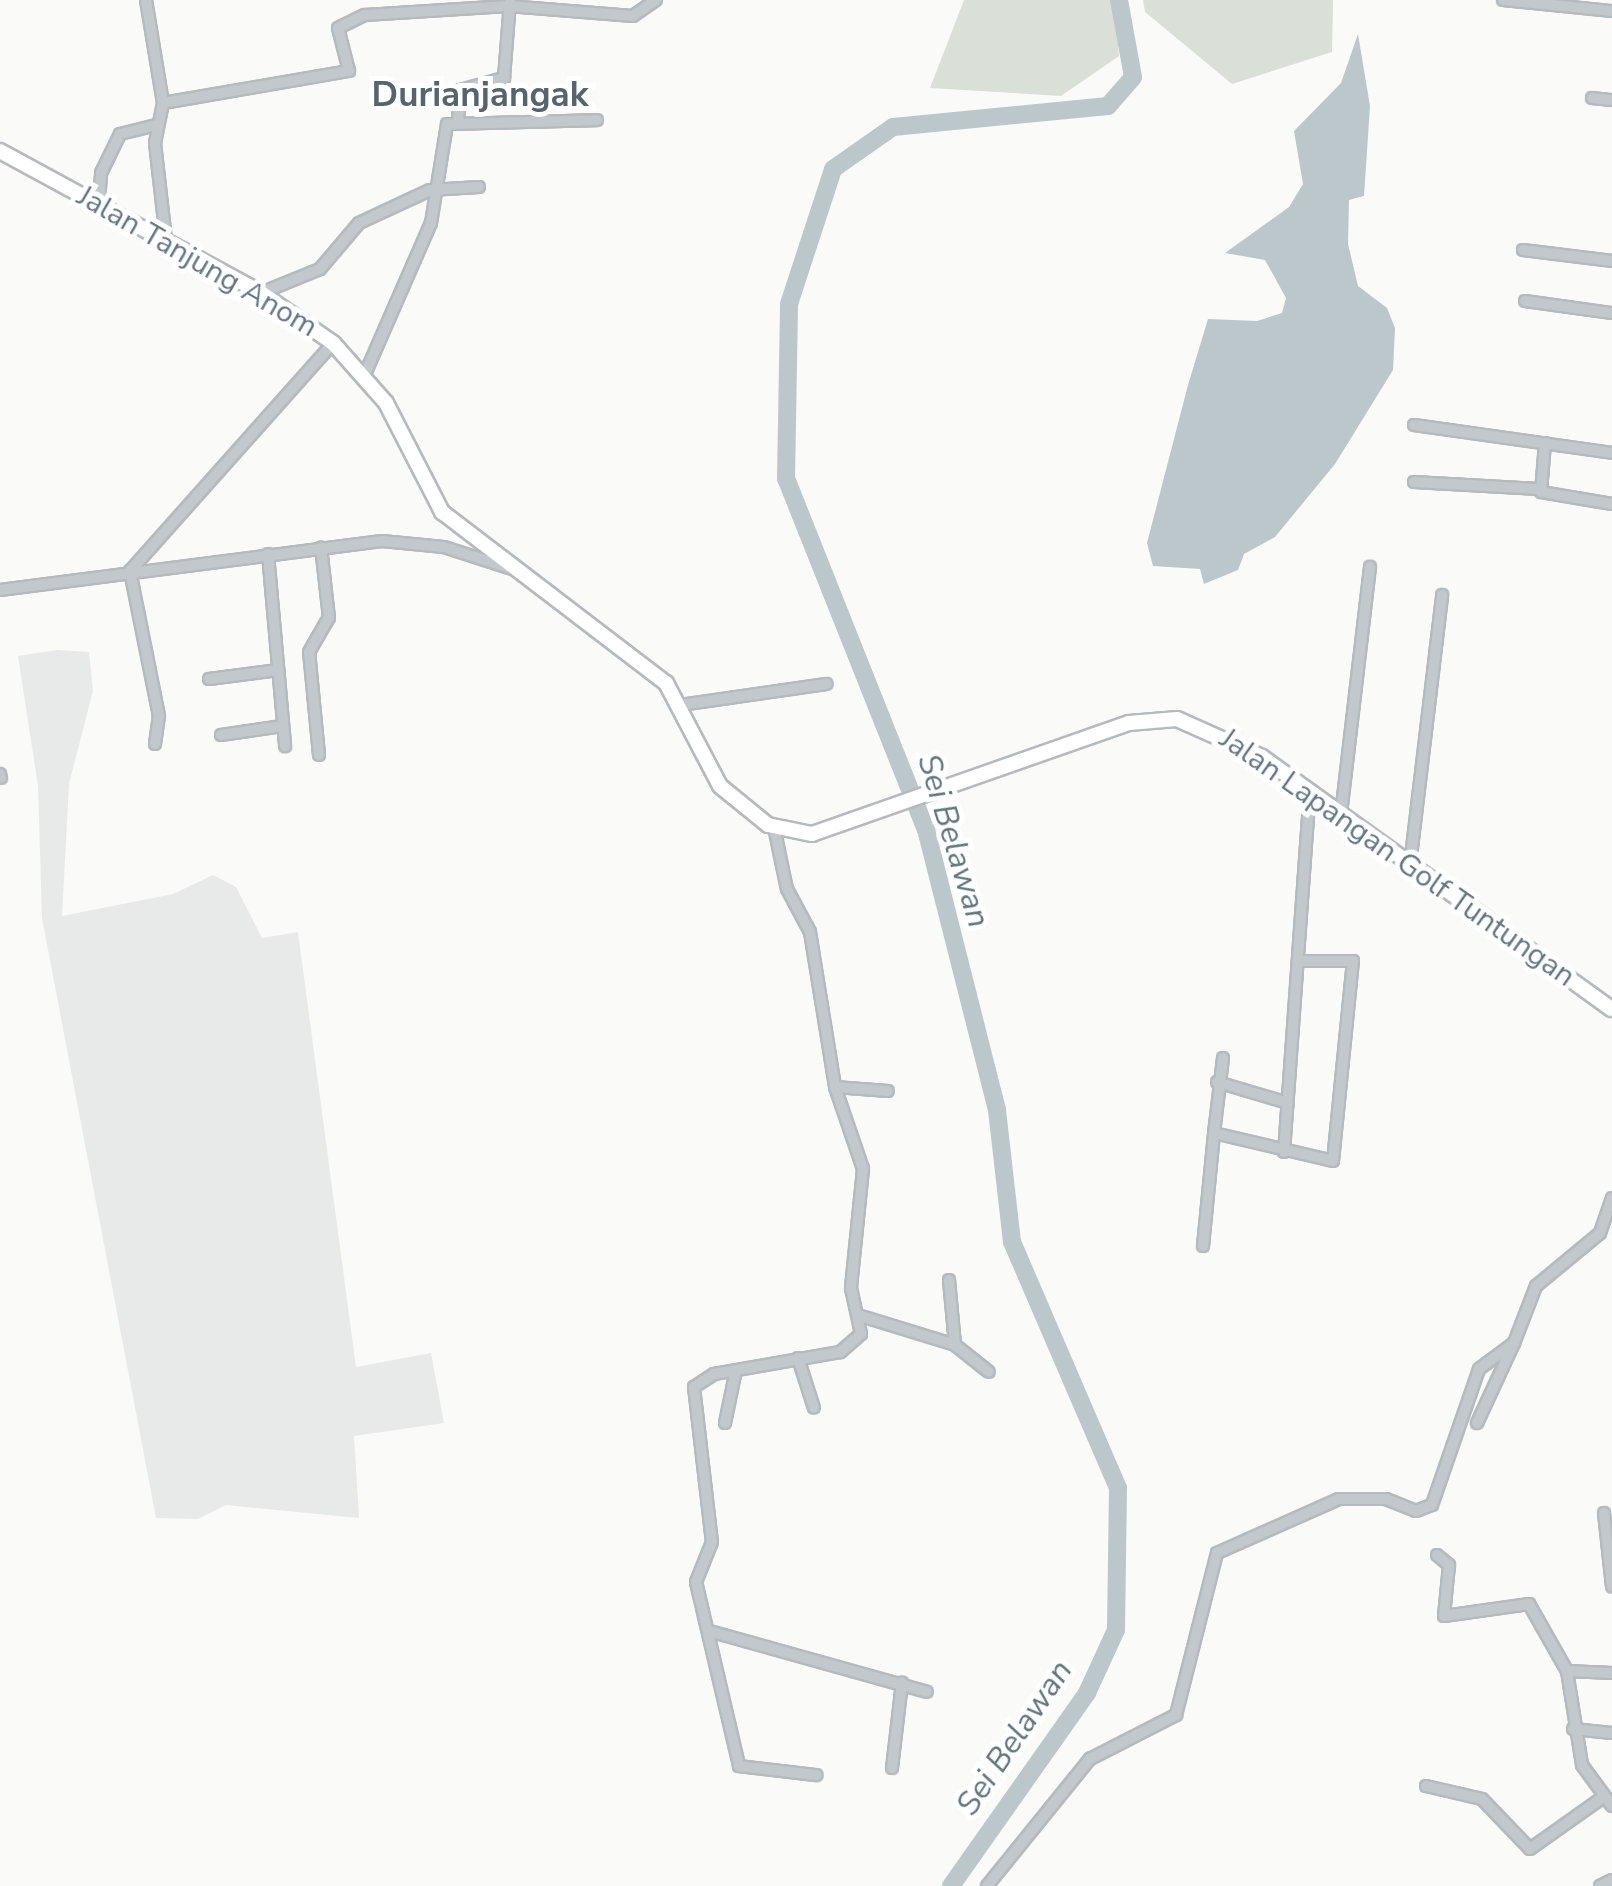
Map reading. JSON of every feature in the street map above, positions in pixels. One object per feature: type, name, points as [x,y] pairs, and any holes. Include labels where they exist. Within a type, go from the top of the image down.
[{"type":"main road","name":"Jalan Tanjung Anom","points":[[0,151],[261,293],[333,342],[365,374],[442,512],[526,574]]},
{"type":"main road","points":[[526,574],[658,676],[680,704],[720,786],[774,828]]},
{"type":"main road","name":"Jalan Lapangan Golf Tuntungan","points":[[774,828],[812,834],[956,780],[1129,723],[1177,719],[1230,736],[1612,1009]]},
{"type":"street","points":[[146,0],[164,104],[155,125],[166,239]]},
{"type":"street","points":[[164,104],[350,72],[352,56],[338,32],[348,19],[510,3],[633,16],[656,0]]},
{"type":"street","points":[[1503,0],[1612,11]]},
{"type":"street","points":[[458,121],[460,90],[504,78],[510,3]]},
{"type":"street","points":[[1592,98],[1612,100]]},
{"type":"street","points":[[365,374],[431,223],[430,190],[445,128],[458,121],[500,128],[597,120]]},
{"type":"street","points":[[99,203],[120,134],[155,125]]},
{"type":"street","points":[[261,293],[320,269],[359,223],[430,190],[478,186]]},
{"type":"street","points":[[1524,250],[1612,261]]},
{"type":"street","points":[[1525,301],[1612,313]]},
{"type":"street","points":[[130,570],[333,342]]},
{"type":"street","points":[[1414,425],[1612,453]]},
{"type":"street","points":[[1540,489],[1546,443]]},
{"type":"street","points":[[1414,482],[1540,489],[1612,504]]},
{"type":"street","points":[[0,590],[321,547],[410,542],[526,574]]},
{"type":"street","points":[[319,755],[309,652],[329,618],[321,547]]},
{"type":"street","points":[[268,554],[285,746]]},
{"type":"street","points":[[1342,814],[1370,567]]},
{"type":"street","points":[[130,570],[159,716],[156,744]]},
{"type":"street","points":[[1410,866],[1442,595]]},
{"type":"street","points":[[210,678],[278,670]]},
{"type":"street","points":[[680,704],[826,684]]},
{"type":"street","points":[[221,736],[282,726]]},
{"type":"street","points":[[1284,1152],[1303,961],[1310,790]]},
{"type":"street","points":[[774,828],[787,888],[810,932],[836,1086],[864,1175],[850,1288],[861,1316],[850,1347],[736,1370],[698,1382],[693,1400],[712,1520],[696,1582],[739,1766],[816,1775]]},
{"type":"street","points":[[1214,1133],[1330,1162],[1336,1147],[1353,962],[1303,961]]},
{"type":"street","points":[[1203,1246],[1217,1082],[1223,1058]]},
{"type":"street","points":[[1217,1082],[1288,1103]]},
{"type":"street","points":[[836,1086],[888,1091]]},
{"type":"street","points":[[1477,1423],[1536,1286],[1600,1233],[1612,1198]]},
{"type":"street","points":[[949,1280],[955,1345]]},
{"type":"street","points":[[861,1316],[955,1345],[989,1372]]},
{"type":"street","points":[[987,1886],[1090,1759],[1176,1715],[1216,1553],[1339,1499],[1428,1509],[1479,1369],[1514,1343]]},
{"type":"street","points":[[798,1358],[814,1408]]},
{"type":"street","points":[[725,1423],[736,1370]]},
{"type":"street","points":[[1604,1512],[1612,1587]]},
{"type":"street","points":[[1437,1555],[1450,1565],[1444,1616],[1529,1604],[1567,1671],[1573,1729],[1602,1798],[1612,1806]]},
{"type":"street","points":[[709,1631],[927,1692]]},
{"type":"street","points":[[1567,1671],[1612,1674]]},
{"type":"street","points":[[892,1768],[902,1683]]},
{"type":"street","points":[[1573,1729],[1612,1733]]},
{"type":"street","points":[[1426,1786],[1482,1799],[1530,1848],[1602,1798]]},
{"type":"street","points":[[1600,1886],[1612,1880]]},
{"type":"shaded area","points":[[964,0],[1114,0],[1119,56],[1061,96],[930,88]]},
{"type":"shaded area","points":[[1143,0],[1333,0],[1332,52],[1232,84],[1145,12]]},
{"type":"shaded area","points":[[1358,34],[1370,106],[1364,196],[1349,200],[1348,244],[1358,286],[1387,308],[1395,328],[1393,370],[1335,464],[1275,537],[1244,554],[1238,570],[1204,584],[1200,569],[1153,566],[1147,543],[1188,385],[1208,319],[1257,321],[1282,313],[1286,298],[1265,260],[1225,253],[1289,207],[1303,184],[1294,131],[1341,83]]},
{"type":"shaded area","points":[[57,650],[89,652],[93,691],[69,784],[62,916],[173,894],[213,875],[236,887],[262,938],[298,932],[356,1367],[431,1353],[444,1423],[354,1436],[359,1518],[226,1505],[198,1519],[156,1518],[42,918],[38,786],[18,656]]},
{"type":"waterway","name":"Sei Belawan","points":[[951,1886],[1087,1693],[1116,1630],[1118,1488],[1012,1242],[997,1110],[926,830],[786,479],[789,304],[833,169],[893,127],[1108,106],[1133,77],[1119,0]]},
{"type":"district","name":"Durianjangak","points":[[480,95]]}]
